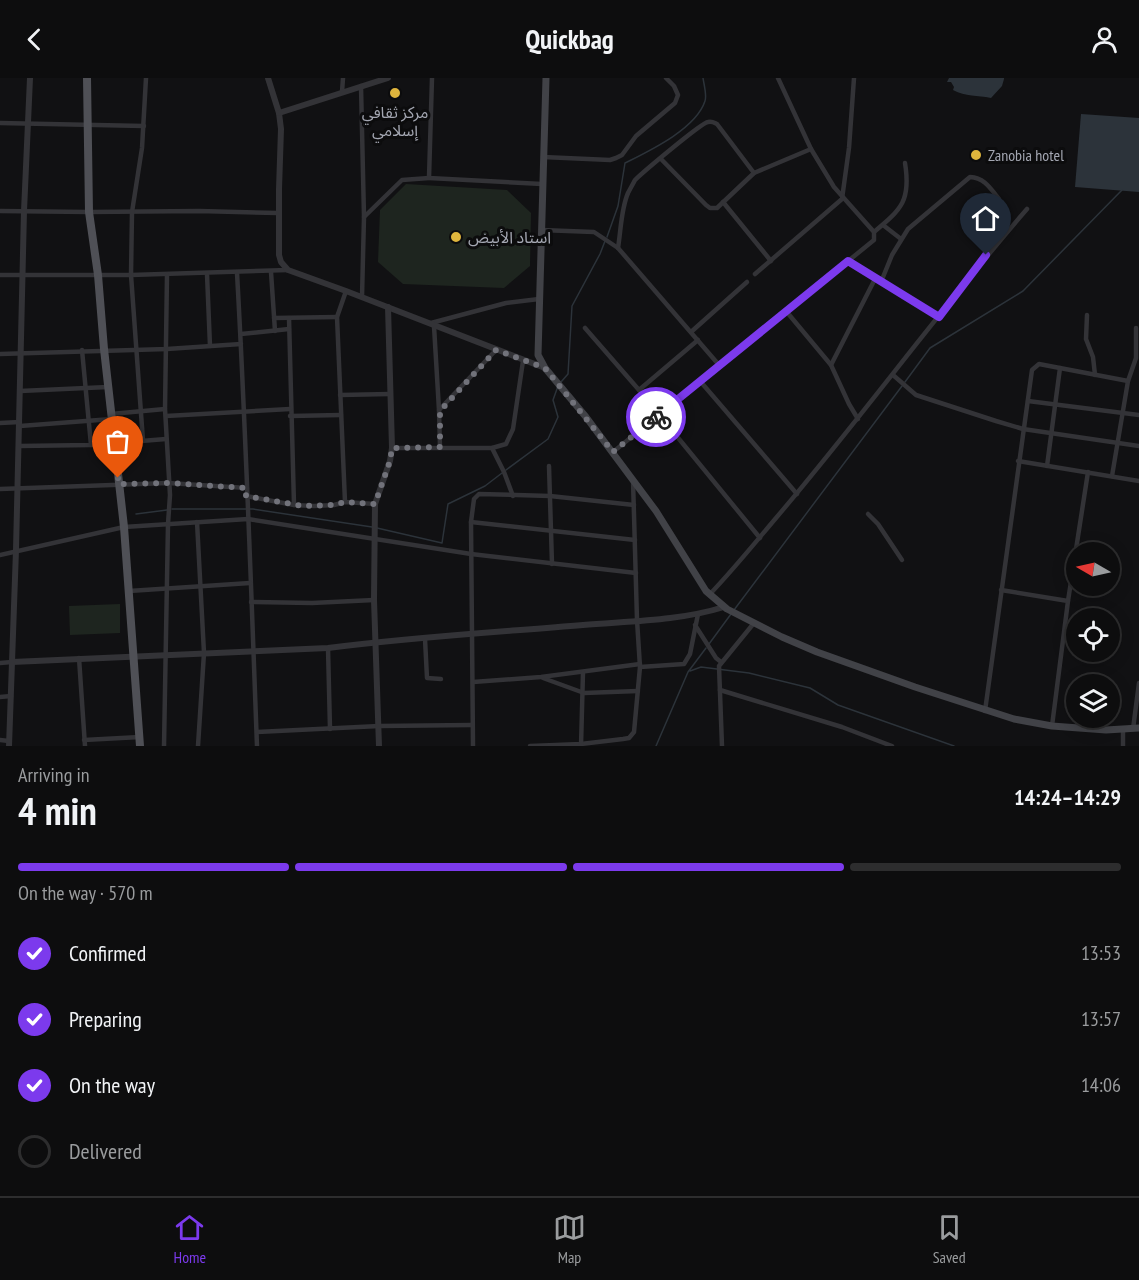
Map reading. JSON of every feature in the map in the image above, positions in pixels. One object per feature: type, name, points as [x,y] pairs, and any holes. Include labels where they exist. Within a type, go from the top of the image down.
[{"type":"main road","points":[[87,78],[89,212],[98,275],[124,527],[140,746]]},
{"type":"main road","points":[[546,78],[538,355],[545,368],[633,479],[710,594],[725,608],[817,652],[985,711],[1052,726],[1136,728]]},
{"type":"street","points":[[0,741],[9,743],[30,78]]},
{"type":"street","points":[[142,441],[131,275],[132,212],[144,126],[146,78]]},
{"type":"street","points":[[268,78],[279,113],[281,129],[279,255],[281,262],[288,270]]},
{"type":"street","points":[[342,92],[343,78]]},
{"type":"street","points":[[279,113],[388,78]]},
{"type":"street","points":[[429,178],[432,78]]},
{"type":"street","points":[[543,157],[610,160],[622,155],[636,136],[675,103],[678,95],[674,86],[666,78]]},
{"type":"street","points":[[613,452],[874,240],[874,232],[843,199],[811,149],[780,78]]},
{"type":"street","points":[[755,274],[843,199],[854,78]]},
{"type":"street","points":[[361,86],[364,217],[362,297]]},
{"type":"street","points":[[618,248],[628,192],[636,180],[688,134],[706,122],[717,124],[754,173]]},
{"type":"street","points":[[0,123],[144,126]]},
{"type":"street","points":[[661,159],[706,205],[710,208],[717,208],[754,173],[811,149]]},
{"type":"street","points":[[874,232],[891,218],[905,197],[908,184],[905,163]]},
{"type":"street","points":[[882,282],[892,255],[908,229],[970,177],[979,178],[985,182],[999,199]]},
{"type":"street","points":[[364,217],[402,180],[429,178],[542,184]]},
{"type":"street","points":[[723,202],[771,261]]},
{"type":"street","points":[[710,594],[797,494],[963,284],[1027,208]]},
{"type":"street","points":[[0,211],[278,213]]},
{"type":"street","points":[[883,225],[901,239]]},
{"type":"street","points":[[541,230],[594,232],[618,248],[719,365]]},
{"type":"street","points":[[848,261],[939,317]]},
{"type":"street","points":[[0,275],[167,275],[288,270],[545,368]]},
{"type":"street","points":[[270,272],[275,331]]},
{"type":"street","points":[[237,273],[245,410],[257,746]]},
{"type":"street","points":[[207,274],[210,346]]},
{"type":"street","points":[[164,746],[170,505],[166,440],[167,275]]},
{"type":"street","points":[[831,365],[875,279]]},
{"type":"street","points":[[691,332],[747,282]]},
{"type":"street","points":[[345,502],[337,317],[346,291]]},
{"type":"street","points":[[431,325],[506,303],[539,299]]},
{"type":"street","points":[[379,746],[374,600],[375,504],[390,461],[392,448],[388,307]]},
{"type":"street","points":[[786,311],[831,365],[858,419]]},
{"type":"street","points":[[1087,315],[1086,339],[1093,357],[1095,375]]},
{"type":"street","points":[[274,318],[337,317]]},
{"type":"street","points":[[289,318],[294,505]]},
{"type":"street","points":[[431,325],[440,411],[440,447]]},
{"type":"street","points":[[585,328],[760,538]]},
{"type":"street","points":[[1112,476],[1128,381],[1136,358],[1136,328]]},
{"type":"street","points":[[241,334],[289,330]]},
{"type":"street","points":[[639,390],[698,340]]},
{"type":"street","points":[[0,354],[167,349],[241,344]]},
{"type":"street","points":[[82,350],[91,445]]},
{"type":"street","points":[[440,411],[496,350]]},
{"type":"street","points":[[392,448],[492,448],[506,444],[513,429],[523,361]]},
{"type":"street","points":[[985,711],[1032,370],[1039,364],[1128,381]]},
{"type":"street","points":[[1047,466],[1060,368]]},
{"type":"street","points":[[893,375],[922,398],[1023,429],[1139,446]]},
{"type":"street","points":[[700,381],[797,494]]},
{"type":"street","points":[[20,391],[108,387]]},
{"type":"street","points":[[340,395],[390,394]]},
{"type":"street","points":[[1028,401],[1139,415]]},
{"type":"street","points":[[0,423],[89,421],[141,411],[166,413],[290,409]]},
{"type":"street","points":[[290,416],[342,415]]},
{"type":"street","points":[[19,446],[91,445],[166,440]]},
{"type":"street","points":[[492,448],[513,496]]},
{"type":"street","points":[[1018,461],[1139,481]]},
{"type":"street","points":[[549,466],[552,564]]},
{"type":"street","points":[[1052,726],[1068,601],[1089,472]]},
{"type":"street","points":[[530,746],[581,745],[629,738],[634,732],[640,665],[633,479]]},
{"type":"street","points":[[0,489],[168,483],[246,488]]},
{"type":"street","points":[[473,746],[471,522],[476,496],[479,494],[550,496],[634,505]]},
{"type":"street","points":[[247,499],[294,505],[324,506],[345,502],[375,504]]},
{"type":"street","points":[[868,514],[878,524],[902,560]]},
{"type":"street","points":[[0,555],[124,527],[248,519],[376,537],[471,554],[636,573]]},
{"type":"street","points":[[197,522],[204,653],[198,746]]},
{"type":"street","points":[[471,522],[635,540]]},
{"type":"street","points":[[129,591],[250,583]]},
{"type":"street","points":[[1001,590],[1068,601]]},
{"type":"street","points":[[251,602],[312,603],[374,600]]},
{"type":"street","points":[[0,663],[328,648],[698,614],[725,608]]},
{"type":"street","points":[[473,682],[541,677],[640,665],[684,664],[690,654],[698,614]]},
{"type":"street","points":[[722,746],[720,664],[754,623]]},
{"type":"street","points":[[695,625],[720,664]]},
{"type":"street","points":[[425,639],[427,678],[441,679]]},
{"type":"street","points":[[328,648],[330,729]]},
{"type":"street","points":[[79,658],[84,743],[140,737]]},
{"type":"street","points":[[581,745],[583,672]]},
{"type":"street","points":[[541,677],[584,693],[639,691]]},
{"type":"street","points":[[1136,728],[1139,683]]},
{"type":"street","points":[[720,690],[842,727],[892,746]]},
{"type":"street","points":[[0,696],[11,696]]},
{"type":"street","points":[[257,732],[379,726],[472,725]]},
{"type":"street","points":[[1123,729],[1123,746]]},
{"type":"shaded area","points":[[949,78],[1004,79],[1002,86],[991,98],[967,95],[953,90],[951,82],[947,82]]},
{"type":"shaded area","points":[[1081,114],[1139,118],[1139,192],[1075,187]]},
{"type":"shaded area","points":[[406,184],[507,190],[531,213],[530,266],[504,288],[403,284],[378,262],[380,210]]},
{"type":"shaded area","points":[[120,604],[120,633],[70,635],[69,606]]},
{"type":"waterway","points":[[607,237],[618,206],[625,163],[671,138],[692,121],[705,101],[703,78]]},
{"type":"waterway","points":[[905,382],[930,348],[1023,291],[1122,190]]},
{"type":"waterway","points":[[561,382],[568,374],[572,306],[605,241]]},
{"type":"waterway","points":[[506,470],[548,439],[558,417],[553,400],[558,386]]},
{"type":"waterway","points":[[734,610],[902,386]]},
{"type":"waterway","points":[[377,528],[442,543],[448,504],[485,486],[502,473]]},
{"type":"waterway","points":[[172,509],[253,509],[372,527]]},
{"type":"waterway","points":[[136,514],[167,510]]},
{"type":"waterway","points":[[709,644],[731,614]]},
{"type":"waterway","points":[[656,746],[688,672],[706,648]]},
{"type":"waterway","points":[[690,671],[701,667],[749,673],[810,688],[838,705],[954,746]]},
{"type":"way so far","points":[[118,478],[119,484],[168,483],[246,488],[246,496],[294,505],[324,506],[345,502],[375,504],[390,461],[392,448],[440,447],[440,411],[496,350],[545,368],[613,452],[656,417]]},
{"type":"place","name":"مركز ثقافي إسلامي","points":[[395,93]]},
{"type":"place","name":"Zanobia hotel","points":[[976,155]]},
{"type":"place","name":"استاد الأبيض","points":[[456,237]]},
{"type":"route","points":[[656,417],[848,261],[939,317],[986,255]]}]
